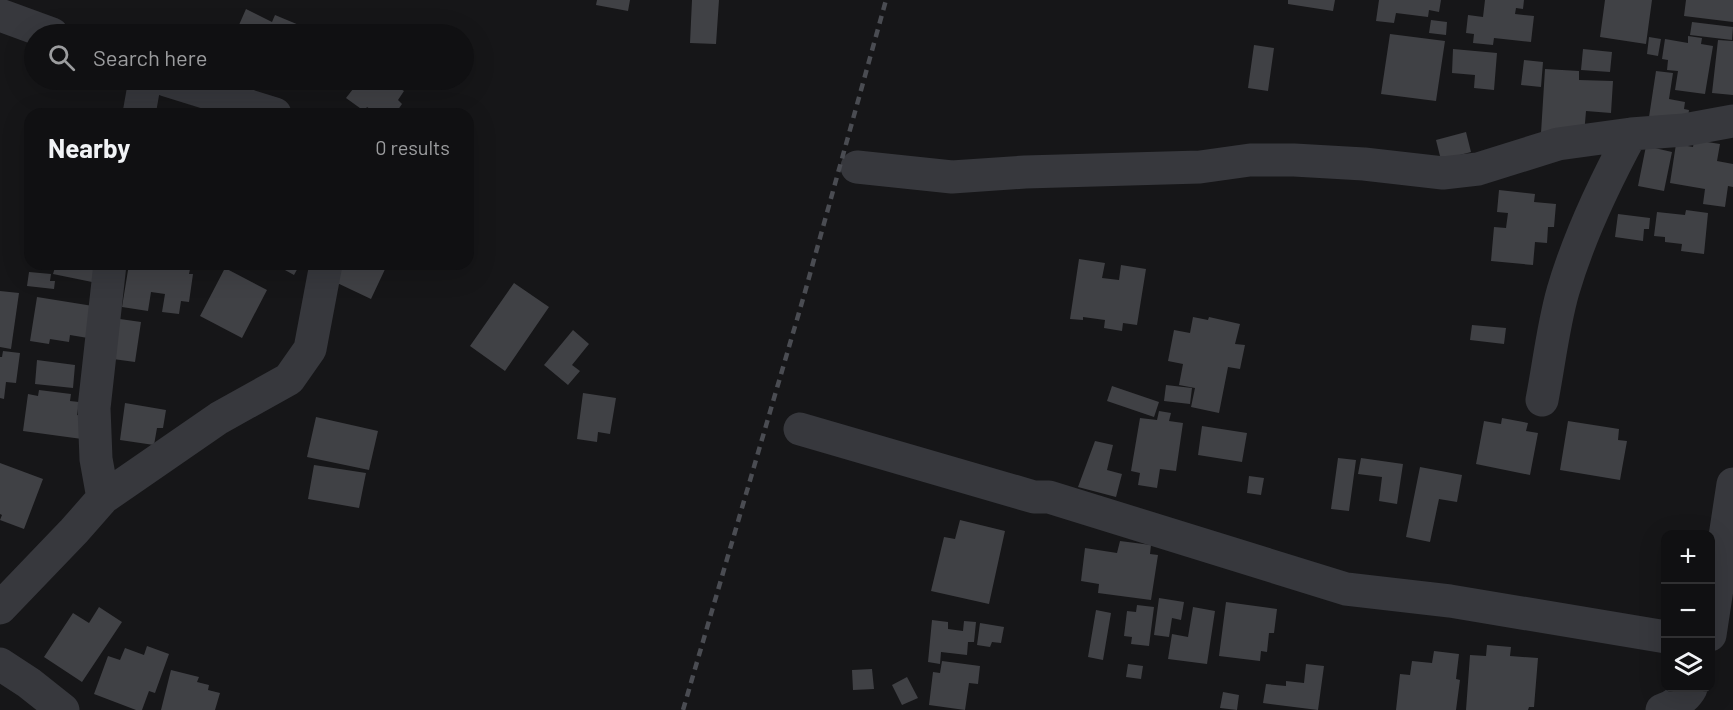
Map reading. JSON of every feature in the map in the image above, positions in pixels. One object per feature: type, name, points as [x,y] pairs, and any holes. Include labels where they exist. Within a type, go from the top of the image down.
[{"type":"street","points":[[0,15],[25,24]]},
{"type":"street","points":[[140,108],[143,90]]},
{"type":"street","points":[[198,90],[256,108]]},
{"type":"street","points":[[857,167],[952,177],[1025,172],[1200,167],[1250,160],[1294,160],[1364,164],[1443,173],[1478,169],[1558,144],[1631,134],[1684,130],[1733,121]]},
{"type":"street","points":[[1542,400],[1562,292],[1587,222],[1631,134]]},
{"type":"street","points":[[103,498],[96,459],[94,408],[110,270]]},
{"type":"street","points":[[0,608],[103,498],[219,418],[289,379],[310,349],[325,270]]},
{"type":"street","points":[[800,429],[1034,497],[1049,498],[1346,589],[1450,601],[1661,636]]},
{"type":"street","points":[[1715,602],[1733,484]]},
{"type":"street","points":[[0,664],[63,710]]},
{"type":"street","points":[[1662,710],[1669,708],[1689,692]]},
{"type":"building","points":[[597,0],[630,0],[628,11],[596,5]]},
{"type":"building","points":[[692,0],[719,0],[716,44],[690,43]]},
{"type":"building","points":[[1288,0],[1335,0],[1333,11],[1288,4]]},
{"type":"building","points":[[1379,0],[1441,0],[1439,12],[1429,10],[1428,17],[1396,13],[1394,23],[1376,21]]},
{"type":"building","points":[[1485,0],[1524,0],[1523,9],[1516,8],[1515,14],[1534,16],[1531,42],[1494,38],[1493,45],[1473,43],[1474,34],[1466,33],[1468,15],[1483,17]]},
{"type":"building","points":[[1605,0],[1652,0],[1646,44],[1600,37]]},
{"type":"building","points":[[1686,0],[1733,0],[1733,22],[1684,16]]},
{"type":"building","points":[[246,9],[272,22],[275,15],[297,24],[239,24]]},
{"type":"building","points":[[1431,20],[1447,22],[1446,35],[1429,33]]},
{"type":"building","points":[[1692,22],[1733,27],[1732,40],[1690,35]]},
{"type":"building","points":[[1390,34],[1445,41],[1436,101],[1381,94]]},
{"type":"building","points":[[1688,36],[1702,38],[1701,44],[1713,46],[1705,94],[1675,90],[1678,71],[1667,70],[1668,60],[1662,59],[1665,39],[1688,43]]},
{"type":"building","points":[[1649,37],[1661,39],[1658,56],[1647,54]]},
{"type":"building","points":[[1718,40],[1733,41],[1733,95],[1712,93]]},
{"type":"building","points":[[1254,45],[1274,48],[1268,91],[1248,88]]},
{"type":"building","points":[[1453,49],[1497,53],[1494,90],[1474,88],[1475,75],[1452,73]]},
{"type":"building","points":[[1583,49],[1612,52],[1610,72],[1581,70]]},
{"type":"building","points":[[1524,60],[1543,62],[1541,87],[1521,85]]},
{"type":"building","points":[[1545,69],[1579,71],[1579,80],[1613,81],[1611,113],[1586,111],[1584,135],[1541,133]]},
{"type":"building","points":[[1656,71],[1673,73],[1669,99],[1685,102],[1684,109],[1689,110],[1687,123],[1649,117]]},
{"type":"building","points":[[352,90],[404,91],[398,100],[402,104],[399,108],[360,108],[346,98]]},
{"type":"building","points":[[1466,132],[1471,152],[1441,160],[1436,140]]},
{"type":"building","points":[[1694,140],[1720,144],[1717,161],[1733,164],[1733,187],[1728,186],[1725,207],[1703,204],[1705,189],[1670,183],[1676,144],[1693,147]]},
{"type":"building","points":[[1646,146],[1672,152],[1664,191],[1638,186]]},
{"type":"building","points":[[1499,190],[1535,194],[1534,202],[1556,204],[1554,227],[1548,227],[1547,243],[1535,242],[1533,265],[1491,261],[1494,227],[1506,228],[1508,213],[1497,212]]},
{"type":"building","points":[[1686,210],[1708,213],[1704,254],[1681,251],[1682,244],[1665,242],[1665,237],[1654,236],[1657,212],[1685,215]]},
{"type":"building","points":[[1618,214],[1650,218],[1649,229],[1644,229],[1643,241],[1615,237]]},
{"type":"building","points":[[1079,259],[1105,263],[1102,278],[1119,280],[1121,265],[1146,269],[1137,325],[1123,323],[1122,331],[1104,328],[1105,320],[1083,317],[1083,320],[1070,319]]},
{"type":"building","points":[[54,270],[95,270],[92,282],[53,274]]},
{"type":"building","points":[[128,270],[190,270],[189,274],[193,274],[189,302],[181,301],[179,314],[162,312],[165,294],[151,292],[148,311],[122,307]]},
{"type":"building","points":[[224,270],[229,270],[267,290],[242,338],[200,316]]},
{"type":"building","points":[[285,270],[297,270],[294,275]]},
{"type":"building","points":[[339,270],[385,270],[371,299],[333,281]]},
{"type":"building","points":[[29,272],[51,274],[50,281],[55,281],[54,289],[27,286]]},
{"type":"building","points":[[514,283],[549,307],[505,371],[470,346]]},
{"type":"building","points":[[0,291],[19,293],[11,349],[0,347]]},
{"type":"building","points":[[37,297],[93,306],[88,338],[70,335],[69,342],[50,339],[49,344],[30,341]]},
{"type":"building","points":[[1193,317],[1208,320],[1209,317],[1240,324],[1235,344],[1245,345],[1240,369],[1228,367],[1219,413],[1191,407],[1195,388],[1179,385],[1183,364],[1168,361],[1174,330],[1190,333]]},
{"type":"building","points":[[120,319],[141,322],[135,362],[113,359]]},
{"type":"building","points":[[1472,325],[1506,328],[1504,344],[1470,340]]},
{"type":"building","points":[[573,330],[589,344],[572,365],[580,371],[568,385],[544,365]]},
{"type":"building","points":[[3,351],[20,353],[16,383],[6,382],[4,399],[0,398],[0,357]]},
{"type":"building","points":[[37,360],[75,365],[73,388],[35,384]]},
{"type":"building","points":[[1166,385],[1192,388],[1190,404],[1164,401]]},
{"type":"building","points":[[1112,386],[1159,402],[1154,417],[1107,401]]},
{"type":"building","points":[[39,390],[71,394],[70,401],[79,402],[77,415],[85,416],[82,439],[23,431],[28,394],[38,396]]},
{"type":"building","points":[[583,393],[616,398],[610,434],[598,432],[597,442],[577,439]]},
{"type":"building","points":[[125,403],[166,410],[163,428],[157,428],[154,445],[120,440]]},
{"type":"building","points":[[1159,411],[1171,413],[1169,421],[1183,423],[1176,471],[1160,469],[1157,488],[1138,485],[1140,473],[1131,471],[1140,418],[1157,420]]},
{"type":"building","points":[[316,417],[378,431],[369,470],[307,457]]},
{"type":"building","points":[[1502,418],[1528,423],[1526,431],[1538,433],[1530,475],[1476,464],[1484,421],[1501,424]]},
{"type":"building","points":[[1568,421],[1619,429],[1618,440],[1627,441],[1620,480],[1560,470]]},
{"type":"building","points":[[1202,426],[1247,433],[1242,462],[1198,455]]},
{"type":"building","points":[[1095,441],[1113,445],[1107,470],[1122,474],[1116,497],[1078,487]]},
{"type":"building","points":[[1338,458],[1356,460],[1349,511],[1331,509]]},
{"type":"building","points":[[1361,458],[1403,464],[1397,504],[1379,501],[1382,477],[1358,474]]},
{"type":"building","points":[[0,463],[43,479],[24,529],[0,520],[2,515],[0,514]]},
{"type":"building","points":[[314,465],[366,473],[359,508],[308,499]]},
{"type":"building","points":[[1420,467],[1462,475],[1457,502],[1439,499],[1430,542],[1406,537]]},
{"type":"building","points":[[1249,476],[1264,478],[1261,495],[1247,493]]},
{"type":"building","points":[[960,520],[1005,531],[989,604],[931,591],[944,537],[955,539]]},
{"type":"building","points":[[1120,541],[1151,545],[1150,554],[1158,555],[1151,600],[1098,593],[1099,584],[1081,581],[1085,548],[1117,553]]},
{"type":"building","points":[[1159,598],[1184,602],[1181,620],[1172,618],[1169,637],[1154,635]]},
{"type":"building","points":[[1226,602],[1277,609],[1274,633],[1269,633],[1267,652],[1261,651],[1260,661],[1219,656]]},
{"type":"building","points":[[1137,605],[1154,607],[1149,646],[1131,644],[1132,637],[1124,636],[1127,611],[1136,612]]},
{"type":"building","points":[[99,607],[122,622],[82,682],[44,657],[73,613],[89,623]]},
{"type":"building","points":[[1193,607],[1215,611],[1207,664],[1168,659],[1172,634],[1188,637]]},
{"type":"building","points":[[1096,610],[1111,613],[1103,660],[1088,657]]},
{"type":"building","points":[[932,620],[948,622],[948,629],[963,631],[964,621],[976,622],[974,642],[968,642],[967,655],[941,652],[940,664],[928,662]]},
{"type":"building","points":[[980,623],[1004,627],[1001,643],[992,642],[990,647],[977,645]]},
{"type":"building","points":[[1487,645],[1511,647],[1510,656],[1538,658],[1534,707],[1529,707],[1528,710],[1466,710],[1470,655],[1486,656]]},
{"type":"building","points":[[147,646],[169,654],[155,693],[149,691],[142,710],[136,710],[94,694],[108,656],[120,660],[125,648],[144,655]]},
{"type":"building","points":[[1434,651],[1459,654],[1456,679],[1460,680],[1456,710],[1396,710],[1400,674],[1410,675],[1412,661],[1432,663]]},
{"type":"building","points":[[942,661],[980,666],[978,684],[969,683],[965,710],[929,705],[933,672],[940,673]]},
{"type":"building","points":[[1128,664],[1143,666],[1141,679],[1126,677]]},
{"type":"building","points":[[1306,664],[1324,666],[1318,710],[1263,703],[1266,684],[1286,686],[1286,681],[1304,683]]},
{"type":"building","points":[[872,669],[874,689],[853,690],[852,670]]},
{"type":"building","points":[[171,670],[199,677],[197,682],[209,685],[208,690],[220,693],[215,710],[161,710]]},
{"type":"building","points":[[907,677],[918,698],[902,705],[892,685]]},
{"type":"building","points":[[1223,692],[1239,695],[1237,710],[1220,708]]},
{"type":"railway","points":[[683,710],[805,292],[886,0]]}]
